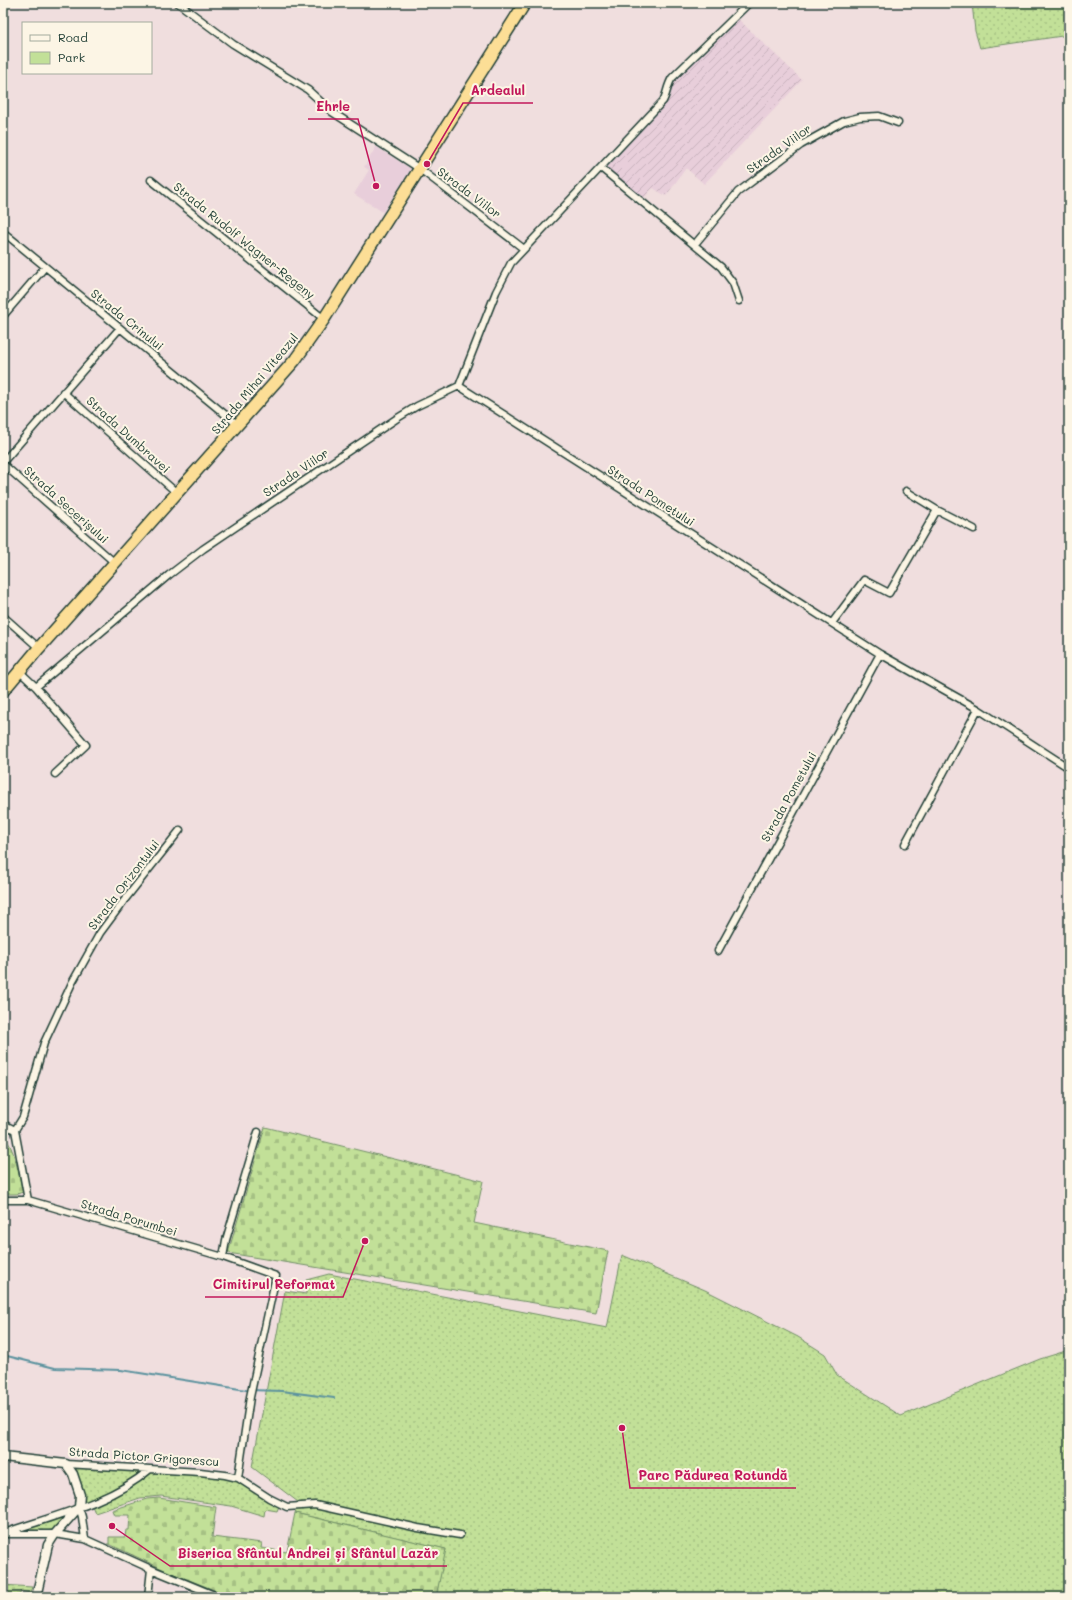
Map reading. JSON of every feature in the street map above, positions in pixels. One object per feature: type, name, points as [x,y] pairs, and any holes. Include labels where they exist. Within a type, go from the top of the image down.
[{"type":"highway","name":"Strada Mihai Viteazul","points":[[3,691],[39,648],[294,360],[324,319],[525,3]]},
{"type":"street","name":"Strada Viilor","points":[[178,3],[233,44],[308,90],[332,112],[420,169],[524,249]]},
{"type":"street","points":[[459,386],[503,276],[511,263],[663,101],[668,84],[672,78],[749,3]]},
{"type":"street","name":"Strada Viilor","points":[[694,244],[738,192],[801,145],[844,121],[860,117],[879,116],[898,122]]},
{"type":"street","points":[[601,168],[721,267],[728,276],[739,301]]},
{"type":"street","name":"Strada Rudolf Wagner-Regeny","points":[[151,180],[324,319]]},
{"type":"street","name":"Strada Crinului","points":[[3,232],[238,425]]},
{"type":"street","points":[[3,316],[45,267]]},
{"type":"street","points":[[3,463],[120,328]]},
{"type":"street","name":"Strada Viilor","points":[[36,687],[169,575],[203,549],[396,418],[459,386]]},
{"type":"street","name":"Strada Pometului","points":[[459,386],[880,654],[978,709],[1069,768]]},
{"type":"street","name":"Strada Dumbravei","points":[[63,392],[177,493]]},
{"type":"street","name":"Strada Secerișului","points":[[3,463],[115,563]]},
{"type":"street","points":[[906,491],[974,530]]},
{"type":"street","points":[[832,623],[864,580],[889,593],[937,510]]},
{"type":"street","points":[[3,616],[39,648]]},
{"type":"street","name":"Strada Pometului","points":[[718,951],[880,654]]},
{"type":"street","points":[[19,671],[36,687],[86,745],[55,774]]},
{"type":"street","points":[[905,844],[978,709]]},
{"type":"street","name":"Strada Orizontului","points":[[15,1130],[23,1118],[44,1043],[72,983],[105,927],[180,830]]},
{"type":"street","points":[[3,1124],[15,1130],[28,1200]]},
{"type":"street","points":[[223,1257],[226,1240],[258,1132]]},
{"type":"street","name":"Strada Porumbei","points":[[3,1200],[28,1200],[223,1257],[276,1276],[250,1397],[238,1478]]},
{"type":"street","name":"Strada Pictor Grigorescu","points":[[3,1457],[66,1464],[200,1472],[238,1478],[287,1507],[315,1505],[418,1528],[460,1535]]},
{"type":"street","points":[[36,1597],[48,1545],[55,1534],[78,1507],[80,1495],[73,1474],[66,1464]]},
{"type":"street","points":[[3,1534],[95,1501],[127,1486],[149,1470]]},
{"type":"street","points":[[78,1507],[82,1517],[85,1538]]},
{"type":"street","points":[[3,1534],[55,1534],[85,1538],[151,1570],[219,1597]]},
{"type":"street","points":[[148,1597],[151,1570]]},
{"type":"shaded area","points":[[736,17],[802,80],[704,184],[686,168],[666,196],[653,188],[643,199],[606,168],[668,98],[674,80]]},
{"type":"shaded area","points":[[376,147],[411,169],[383,212],[354,194],[369,170],[364,167]]},
{"type":"green space","points":[[972,3],[1069,3],[1069,35],[980,48],[975,31]]},
{"type":"green space","points":[[265,1127],[483,1181],[474,1223],[608,1251],[596,1313],[228,1253]]},
{"type":"green space","points":[[3,1135],[14,1154],[18,1170],[23,1192],[17,1194],[3,1194]]},
{"type":"green space","points":[[622,1255],[705,1290],[798,1337],[825,1354],[837,1375],[901,1416],[1040,1359],[1069,1350],[1069,1597],[436,1597],[445,1549],[295,1513],[298,1502],[252,1467],[285,1291],[306,1294],[306,1280],[329,1274],[607,1328]]},
{"type":"green space","points":[[66,1464],[238,1478],[280,1504],[277,1511],[265,1509],[264,1516],[231,1506],[161,1496],[140,1498],[95,1513],[91,1503],[79,1507],[55,1534],[3,1535],[78,1507],[80,1495]]},
{"type":"green space","points":[[159,1498],[216,1507],[212,1537],[262,1543],[261,1548],[287,1552],[295,1513],[446,1549],[436,1597],[232,1597],[169,1572],[109,1544],[109,1537],[125,1537],[126,1530],[129,1530],[130,1515],[114,1515],[112,1510],[147,1499]]},
{"type":"green space","points":[[3,1585],[32,1587],[30,1593],[21,1591],[19,1596],[13,1595],[12,1597],[3,1597]]},
{"type":"waterway","points":[[3,1355],[55,1368],[121,1370],[246,1390],[282,1391],[334,1398]]},
{"type":"place","name":"Ardealul","points":[[427,164]]},
{"type":"place","name":"Ehrle","points":[[376,186]]},
{"type":"place","name":"Cimitirul Reformat","points":[[365,1241]]},
{"type":"place","name":"Parc Pădurea Rotundă","points":[[622,1428]]},
{"type":"place","name":"Biserica Sfântul Andrei și Sfântul Lazăr","points":[[112,1526]]}]
